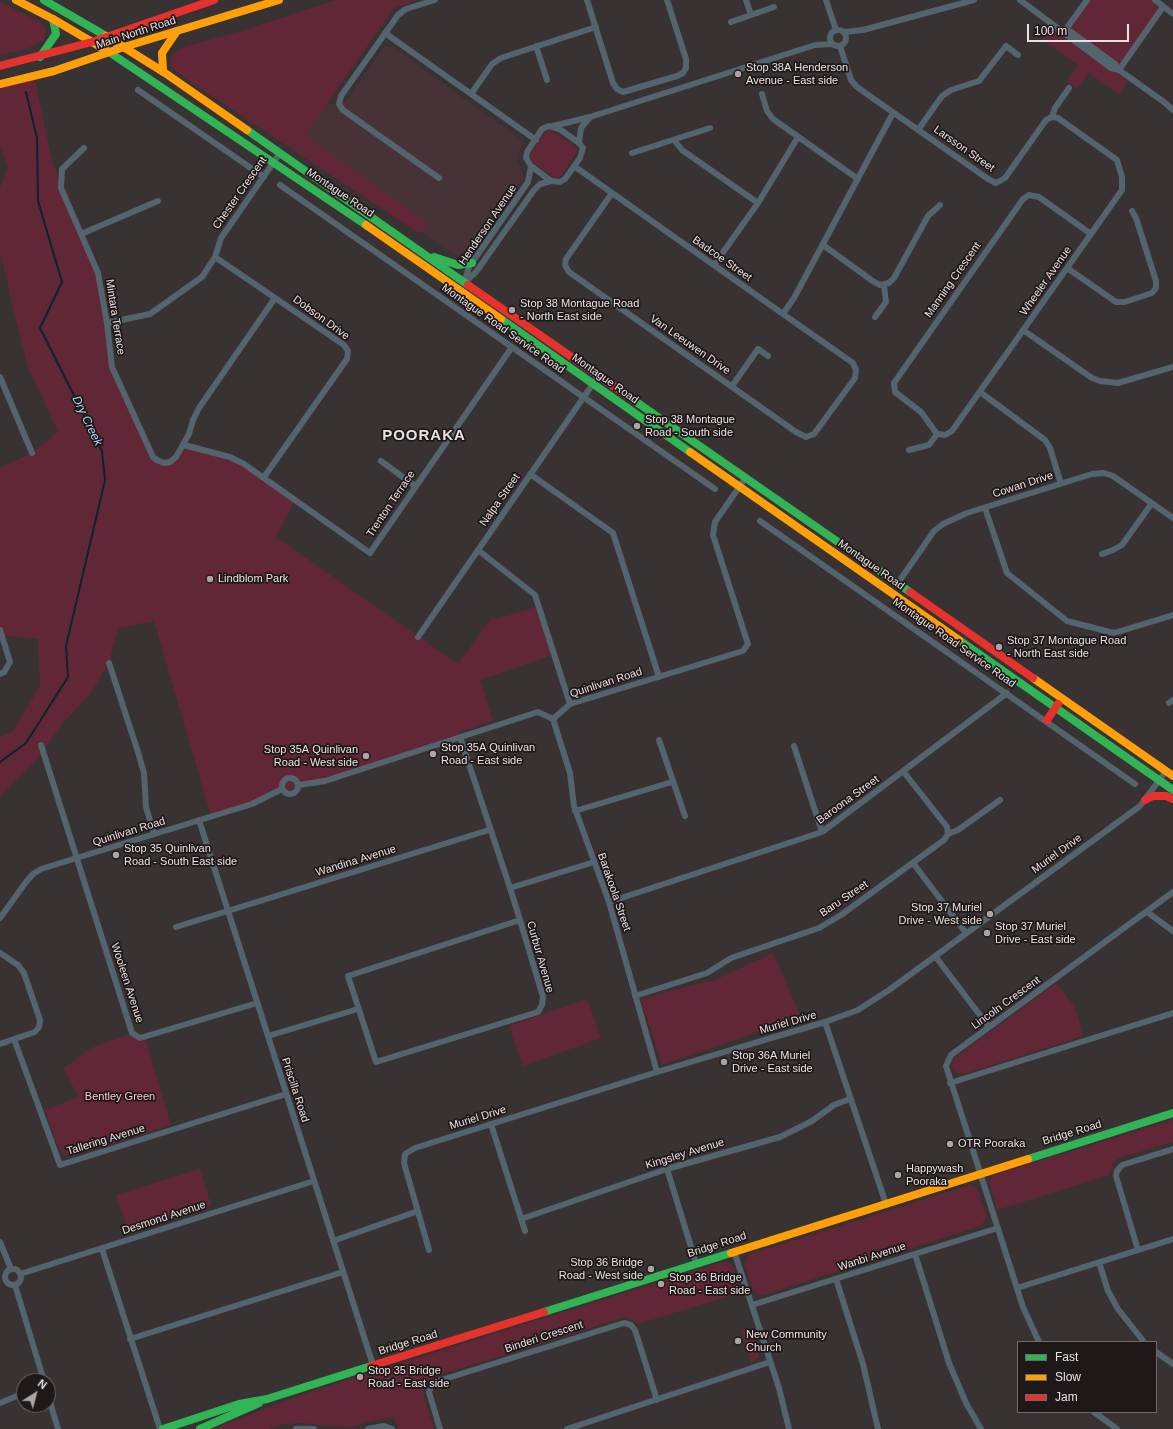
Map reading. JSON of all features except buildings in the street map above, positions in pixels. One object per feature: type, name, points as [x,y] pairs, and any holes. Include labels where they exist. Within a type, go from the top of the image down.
[{"type":"main road","name":"Montague Road","points":[[16,0],[53,19],[109,52],[274,162],[1173,790]]},
{"type":"main road","name":"Montague Road","points":[[44,0],[162,71],[1170,773]]},
{"type":"main road","name":"Main North Road","points":[[0,66],[40,57],[92,42],[214,0]]},
{"type":"main road","name":"Main North Road","points":[[0,84],[54,71],[124,47],[279,0]]},
{"type":"main road","points":[[40,57],[56,34],[53,19]]},
{"type":"main road","points":[[162,71],[162,54],[177,31]]},
{"type":"main road","points":[[424,253],[458,266],[472,263]]},
{"type":"main road","points":[[459,290],[465,282]]},
{"type":"main road","points":[[892,593],[898,584]]},
{"type":"main road","points":[[1047,720],[1062,698]]},
{"type":"main road","points":[[1145,800],[1153,796],[1166,796],[1173,799]]},
{"type":"main road","name":"Bridge Road","points":[[162,1429],[239,1404],[267,1399],[1173,1113]]},
{"type":"main road","name":"Bridge Road","points":[[200,1429],[242,1412],[267,1399]]},
{"type":"main road","points":[[176,1429],[201,1416]]},
{"type":"street","points":[[435,0],[403,11],[385,33],[341,96],[339,104],[343,110],[439,178]]},
{"type":"street","points":[[587,0],[613,83],[620,91],[625,92],[677,76],[685,70],[686,59],[667,0]]},
{"type":"street","points":[[746,0],[751,15]]},
{"type":"street","points":[[826,0],[836,30]]},
{"type":"street","points":[[836,30],[844,32],[863,30],[974,0]]},
{"type":"street","points":[[1020,0],[1111,68],[1119,70],[1173,110]]},
{"type":"street","points":[[1064,32],[1087,0]]},
{"type":"street","points":[[1155,0],[1173,14]]},
{"type":"street","points":[[731,22],[774,7]]},
{"type":"street","points":[[1119,70],[1163,7]]},
{"type":"street","points":[[471,94],[496,61],[536,46],[596,27]]},
{"type":"street","points":[[553,126],[580,143],[583,148],[582,154],[563,181],[557,182],[551,181],[531,166],[526,161],[525,156],[546,127],[590,117],[815,45],[830,36],[836,30]]},
{"type":"street","points":[[815,45],[832,44],[840,46],[846,40],[863,30]]},
{"type":"street","points":[[844,32],[846,40]]},
{"type":"street","points":[[385,33],[536,140]]},
{"type":"street","points":[[830,36],[832,44]]},
{"type":"street","points":[[536,46],[547,80]]},
{"type":"street","name":"Larsson Street","points":[[840,46],[854,83],[918,130],[996,183],[1005,178],[1046,120],[1052,117],[1055,108],[1069,88]]},
{"type":"street","points":[[918,130],[942,96],[951,90],[979,81],[1006,46],[1018,55]]},
{"type":"street","points":[[138,90],[264,177]]},
{"type":"street","points":[[762,94],[769,115],[858,179]]},
{"type":"street","points":[[783,314],[794,298],[894,113]]},
{"type":"street","points":[[580,143],[581,128],[590,117]]},
{"type":"street","name":"Wheeler Avenue","points":[[909,450],[929,445],[937,434],[944,436],[950,433],[1122,190],[1123,182],[1119,164],[1110,153],[1058,118],[1052,117]]},
{"type":"street","points":[[632,153],[710,128]]},
{"type":"street","points":[[714,265],[758,203],[798,137]]},
{"type":"street","points":[[674,140],[682,150],[758,203]]},
{"type":"street","name":"Mintara Terrace","points":[[84,148],[62,169],[61,188],[98,273],[107,323],[112,367],[153,456],[164,463],[170,462],[176,457],[184,446]]},
{"type":"street","name":"Chester Crescent","points":[[107,323],[150,314],[202,277],[215,257],[221,238],[280,153]]},
{"type":"street","name":"Henderson Avenue","points":[[465,282],[472,263],[526,186],[529,179],[531,166]]},
{"type":"street","name":"Badcoe Street","points":[[574,166],[853,363],[856,370]]},
{"type":"street","name":"Henderson Avenue","points":[[465,282],[476,272],[534,190],[540,184],[551,181]]},
{"type":"street","name":"Montague Road Service Road","points":[[280,185],[715,489]]},
{"type":"street","name":"Van Leeuwen Drive","points":[[612,193],[566,259],[565,265],[567,269],[806,437],[814,434],[854,378],[856,370]]},
{"type":"street","name":"Manning Crescent","points":[[937,434],[921,412],[895,392],[894,383],[1023,199],[1029,195],[1039,197],[1091,234]]},
{"type":"street","points":[[81,234],[158,201]]},
{"type":"street","points":[[823,245],[874,282],[884,285],[892,281],[928,216],[940,205]]},
{"type":"street","points":[[1067,268],[1116,302],[1125,302],[1152,293],[1156,288],[1156,281],[1136,218],[1132,212]]},
{"type":"street","name":"Dobson Drive","points":[[215,257],[344,345],[348,351],[347,359],[264,477]]},
{"type":"street","points":[[875,317],[886,302],[884,285]]},
{"type":"street","points":[[184,446],[199,408],[275,298]]},
{"type":"street","points":[[1023,330],[1092,378],[1100,381],[1113,384],[1124,382],[1173,366]]},
{"type":"street","name":"Trenton Terrace","points":[[184,446],[230,457],[264,477],[370,553],[512,347]]},
{"type":"street","points":[[732,386],[758,349],[768,356]]},
{"type":"street","name":"Nalpa Street","points":[[418,637],[599,375]]},
{"type":"street","points":[[0,377],[32,453]]},
{"type":"street","points":[[980,392],[1045,440],[1050,448],[1061,484]]},
{"type":"street","points":[[381,461],[415,486]]},
{"type":"street","points":[[530,474],[613,532],[659,677]]},
{"type":"street","name":"Cowan Drive","points":[[898,584],[938,528],[948,521],[1092,474],[1109,474],[1173,518]]},
{"type":"street","name":"Quinlivan Road","points":[[554,718],[570,704],[743,651],[748,644],[713,535],[716,522],[746,477]]},
{"type":"street","points":[[1102,554],[1122,545],[1152,503]]},
{"type":"street","points":[[985,508],[1006,573],[1067,621],[1114,633],[1173,615]]},
{"type":"street","name":"Montague Road Service Road","points":[[760,521],[1047,720],[1135,784]]},
{"type":"street","points":[[478,550],[535,595],[570,704]]},
{"type":"street","points":[[0,630],[10,662],[4,672],[0,674]]},
{"type":"street","points":[[109,663],[144,773],[146,807],[154,834]]},
{"type":"street","name":"Baroona Street","points":[[609,902],[822,832],[1007,693]]},
{"type":"street","points":[[299,785],[325,781],[538,712],[554,718]]},
{"type":"street","name":"Barakoola Street","points":[[554,718],[570,773],[575,811],[609,902],[657,1072]]},
{"type":"street","name":"Curbur Avenue","points":[[358,1009],[376,1062],[538,1012],[542,1005],[542,997],[520,920],[489,830],[460,738]]},
{"type":"street","points":[[659,740],[672,782],[685,816]]},
{"type":"street","name":"Wooleen Avenue","points":[[41,745],[132,1033],[140,1038],[257,1003]]},
{"type":"street","points":[[794,746],[822,832]]},
{"type":"street","points":[[903,771],[947,827],[948,834]]},
{"type":"street","name":"Muriel Drive","points":[[429,1250],[404,1162],[405,1154],[415,1148],[657,1072],[825,1022],[858,1010],[889,990],[936,956],[1140,806],[1160,781],[1170,773]]},
{"type":"street","points":[[289,778],[294,779],[299,785],[298,791],[291,795],[285,793],[282,789],[283,782],[289,778]]},
{"type":"street","points":[[575,811],[672,782]]},
{"type":"street","name":"Quinlivan Road","points":[[0,918],[33,874],[41,869],[252,804],[282,789]]},
{"type":"street","name":"Baru Street","points":[[635,996],[707,973],[731,958],[819,928],[841,915],[913,863],[944,840],[948,834],[958,830],[1000,800]]},
{"type":"street","name":"Priscilla Road","points":[[199,820],[373,1365]]},
{"type":"street","name":"Wandina Avenue","points":[[176,927],[489,830]]},
{"type":"street","points":[[510,888],[594,862]]},
{"type":"street","points":[[913,863],[966,933]]},
{"type":"street","name":"Lincoln Crescent","points":[[1038,1341],[1028,1320],[1017,1288],[950,1083],[946,1066],[951,1055],[990,1028],[1173,892]]},
{"type":"street","points":[[1146,912],[1173,931]]},
{"type":"street","points":[[268,1036],[358,1009],[348,976],[520,920]]},
{"type":"street","points":[[0,953],[18,965],[24,973],[40,1020],[39,1027],[34,1032],[0,1044]]},
{"type":"street","points":[[936,956],[990,1028]]},
{"type":"street","points":[[950,1083],[1173,1013]]},
{"type":"street","points":[[825,1022],[886,1204]]},
{"type":"street","name":"Tallering Avenue","points":[[14,1039],[60,1165],[286,1094]]},
{"type":"street","name":"Kingsley Avenue","points":[[521,1219],[667,1169],[780,1137],[812,1121],[834,1105],[850,1099]]},
{"type":"street","points":[[491,1124],[525,1231]]},
{"type":"street","points":[[1138,1250],[1116,1172],[1122,1165],[1173,1149]]},
{"type":"street","points":[[667,1169],[696,1263]]},
{"type":"street","name":"Desmond Avenue","points":[[20,1274],[314,1181]]},
{"type":"street","points":[[333,1241],[418,1211]]},
{"type":"street","name":"Wanbi Avenue","points":[[752,1305],[998,1228]]},
{"type":"street","points":[[1017,1288],[1173,1239]]},
{"type":"street","points":[[0,1242],[11,1269]]},
{"type":"street","points":[[102,1249],[130,1339],[162,1429]]},
{"type":"street","points":[[734,1251],[779,1388],[789,1429]]},
{"type":"street","points":[[915,1254],[949,1363],[963,1398],[981,1429]]},
{"type":"street","points":[[1099,1262],[1108,1291],[1118,1309],[1143,1341]]},
{"type":"street","points":[[11,1269],[16,1270],[20,1274],[20,1280],[15,1285],[10,1285],[3,1282],[5,1273],[11,1269]]},
{"type":"street","points":[[130,1339],[343,1272]]},
{"type":"street","points":[[836,1279],[864,1369],[878,1429]]},
{"type":"street","points":[[15,1285],[42,1373]]},
{"type":"street","name":"Binderi Crescent","points":[[440,1429],[429,1392],[431,1386],[435,1382],[624,1323],[631,1325],[635,1330],[657,1400]]},
{"type":"street","points":[[1157,1353],[1173,1364]]},
{"type":"street","points":[[567,1429],[770,1362]]},
{"type":"street","points":[[0,1403],[16,1396]]},
{"type":"street","points":[[53,1413],[58,1429]]},
{"type":"street","points":[[1095,1413],[1117,1429]]},
{"type":"street","points":[[368,1429],[380,1426],[392,1428]]},
{"type":"street","points":[[296,1429],[314,1429]]},
{"type":"shaded area","points":[[384,47],[393,47],[520,139],[522,144],[517,160],[524,177],[474,247],[466,255],[458,256],[445,249],[422,231],[427,222],[304,135],[326,105],[345,102]]},
{"type":"green space","points":[[336,0],[418,0],[394,8],[305,135],[428,223],[420,234],[186,79],[171,67],[170,56],[183,47],[238,32]]},
{"type":"green space","points":[[1087,0],[1155,0],[1163,7],[1119,70],[1064,32]]},
{"type":"green space","points":[[0,2],[42,23],[46,28],[44,41],[26,49],[0,55]]},
{"type":"green space","points":[[1052,26],[1128,81],[1119,94],[1089,73],[1077,89],[1067,81],[1078,65],[1042,40]]},
{"type":"green space","points":[[34,76],[51,156],[62,191],[98,273],[112,367],[157,460],[176,457],[184,445],[244,464],[295,500],[276,537],[458,664],[492,617],[496,619],[536,607],[552,655],[480,680],[493,721],[458,733],[460,737],[283,791],[211,816],[154,621],[118,628],[109,663],[90,694],[62,724],[43,753],[0,797],[0,737],[13,731],[40,686],[38,639],[1,635],[0,630],[0,468],[32,453],[58,432],[27,365],[0,252],[0,188],[8,167],[0,146],[0,84]]},
{"type":"green space","points":[[549,130],[576,147],[577,151],[562,175],[558,178],[554,177],[530,158],[530,154]]},
{"type":"green space","points":[[773,953],[801,1017],[662,1065],[641,999],[717,979]]},
{"type":"green space","points":[[1056,983],[1075,1007],[1083,1036],[964,1074],[958,1073],[953,1069],[952,1064],[955,1058]]},
{"type":"green space","points":[[587,999],[601,1038],[523,1066],[509,1026]]},
{"type":"green space","name":"Bentley Green","points":[[131,1034],[140,1040],[146,1041],[171,1125],[73,1155],[65,1155],[59,1149],[45,1110],[78,1097],[64,1068],[91,1048]]},
{"type":"green space","points":[[1173,1120],[1173,1142],[1119,1158],[1113,1163],[1110,1175],[997,1210],[989,1182],[993,1175]]},
{"type":"green space","points":[[200,1169],[211,1205],[129,1231],[116,1195]]},
{"type":"green space","points":[[970,1185],[977,1188],[987,1216],[981,1226],[763,1295],[755,1292],[752,1288],[745,1264],[748,1255]]},
{"type":"green space","points":[[722,1262],[728,1262],[732,1265],[742,1292],[638,1324],[625,1317],[434,1377],[424,1386],[423,1393],[434,1429],[398,1429],[393,1416],[350,1427],[301,1423],[284,1424],[269,1429],[213,1429],[306,1393]]},
{"type":"green space","points":[[751,1328],[759,1352],[758,1358],[751,1363],[741,1330]]},
{"type":"waterway","name":"Dry Creek","points":[[0,762],[26,743],[68,677],[66,646],[105,480],[102,451],[40,328],[62,282],[38,201],[37,138],[26,92]]},
{"type":"traffic: fast","points":[[44,0],[106,36]]},
{"type":"traffic: fast","points":[[40,57],[56,34],[53,19]]},
{"type":"traffic: fast","points":[[109,52],[366,225]]},
{"type":"traffic: fast","points":[[247,130],[468,285]]},
{"type":"traffic: fast","points":[[434,257],[458,265],[472,263]]},
{"type":"traffic: fast","points":[[501,319],[690,452]]},
{"type":"traffic: fast","points":[[632,399],[910,592]]},
{"type":"traffic: fast","points":[[959,640],[1173,790]]},
{"type":"traffic: fast","points":[[1028,1159],[1173,1113]]},
{"type":"traffic: fast","points":[[544,1312],[731,1253]]},
{"type":"traffic: fast","points":[[163,1429],[239,1404],[267,1399],[371,1366]]},
{"type":"traffic: fast","points":[[200,1429],[259,1403]]},
{"type":"traffic: slow","points":[[16,0],[53,19],[109,52]]},
{"type":"traffic: slow","points":[[0,84],[54,71],[124,47],[279,0]]},
{"type":"traffic: slow","points":[[163,71],[162,53],[177,31]]},
{"type":"traffic: slow","points":[[106,36],[165,73],[247,130]]},
{"type":"traffic: slow","points":[[366,225],[501,319]]},
{"type":"traffic: slow","points":[[690,452],[959,640]]},
{"type":"traffic: slow","points":[[1033,678],[1173,776]]},
{"type":"traffic: slow","points":[[731,1253],[1028,1159]]},
{"type":"traffic: jam","points":[[0,66],[92,42],[214,0]]},
{"type":"traffic: jam","points":[[468,285],[632,399]]},
{"type":"traffic: jam","points":[[910,592],[1033,678]]},
{"type":"traffic: jam","points":[[1047,720],[1058,704]]},
{"type":"traffic: jam","points":[[1145,800],[1153,796],[1166,796],[1173,799]]},
{"type":"traffic: jam","points":[[371,1366],[544,1312]]},
{"type":"place","name":"Stop 38A Henderson Avenue - East side","points":[[738,74]]},
{"type":"place","name":"Stop 38 Montague Road - North East side","points":[[512,310]]},
{"type":"place","name":"Stop 38 Montague Road - South side","points":[[637,426]]},
{"type":"place","name":"Lindblom Park","points":[[210,579]]},
{"type":"place","name":"Stop 37 Montague Road - North East side","points":[[999,647]]},
{"type":"place","name":"Stop 35A Quinlivan Road - East side","points":[[433,754]]},
{"type":"place","name":"Stop 35A Quinlivan Road - West side","points":[[366,756]]},
{"type":"place","name":"Stop 35 Quinlivan Road - South East side","points":[[116,855]]},
{"type":"place","name":"Stop 37 Muriel Drive - West side","points":[[990,914]]},
{"type":"place","name":"Stop 37 Muriel Drive - East side","points":[[987,933]]},
{"type":"place","name":"Stop 36A Muriel Drive - East side","points":[[724,1062]]},
{"type":"place","name":"OTR Pooraka","points":[[950,1144]]},
{"type":"place","name":"Happywash Pooraka","points":[[898,1175]]},
{"type":"place","name":"Stop 36 Bridge Road - West side","points":[[651,1269]]},
{"type":"place","name":"Stop 36 Bridge Road - East side","points":[[661,1284]]},
{"type":"place","name":"New Community Church","points":[[738,1341]]},
{"type":"place","name":"Stop 35 Bridge Road - East side","points":[[360,1377]]},
{"type":"district","name":"POORAKA","points":[[424,436]]}]
